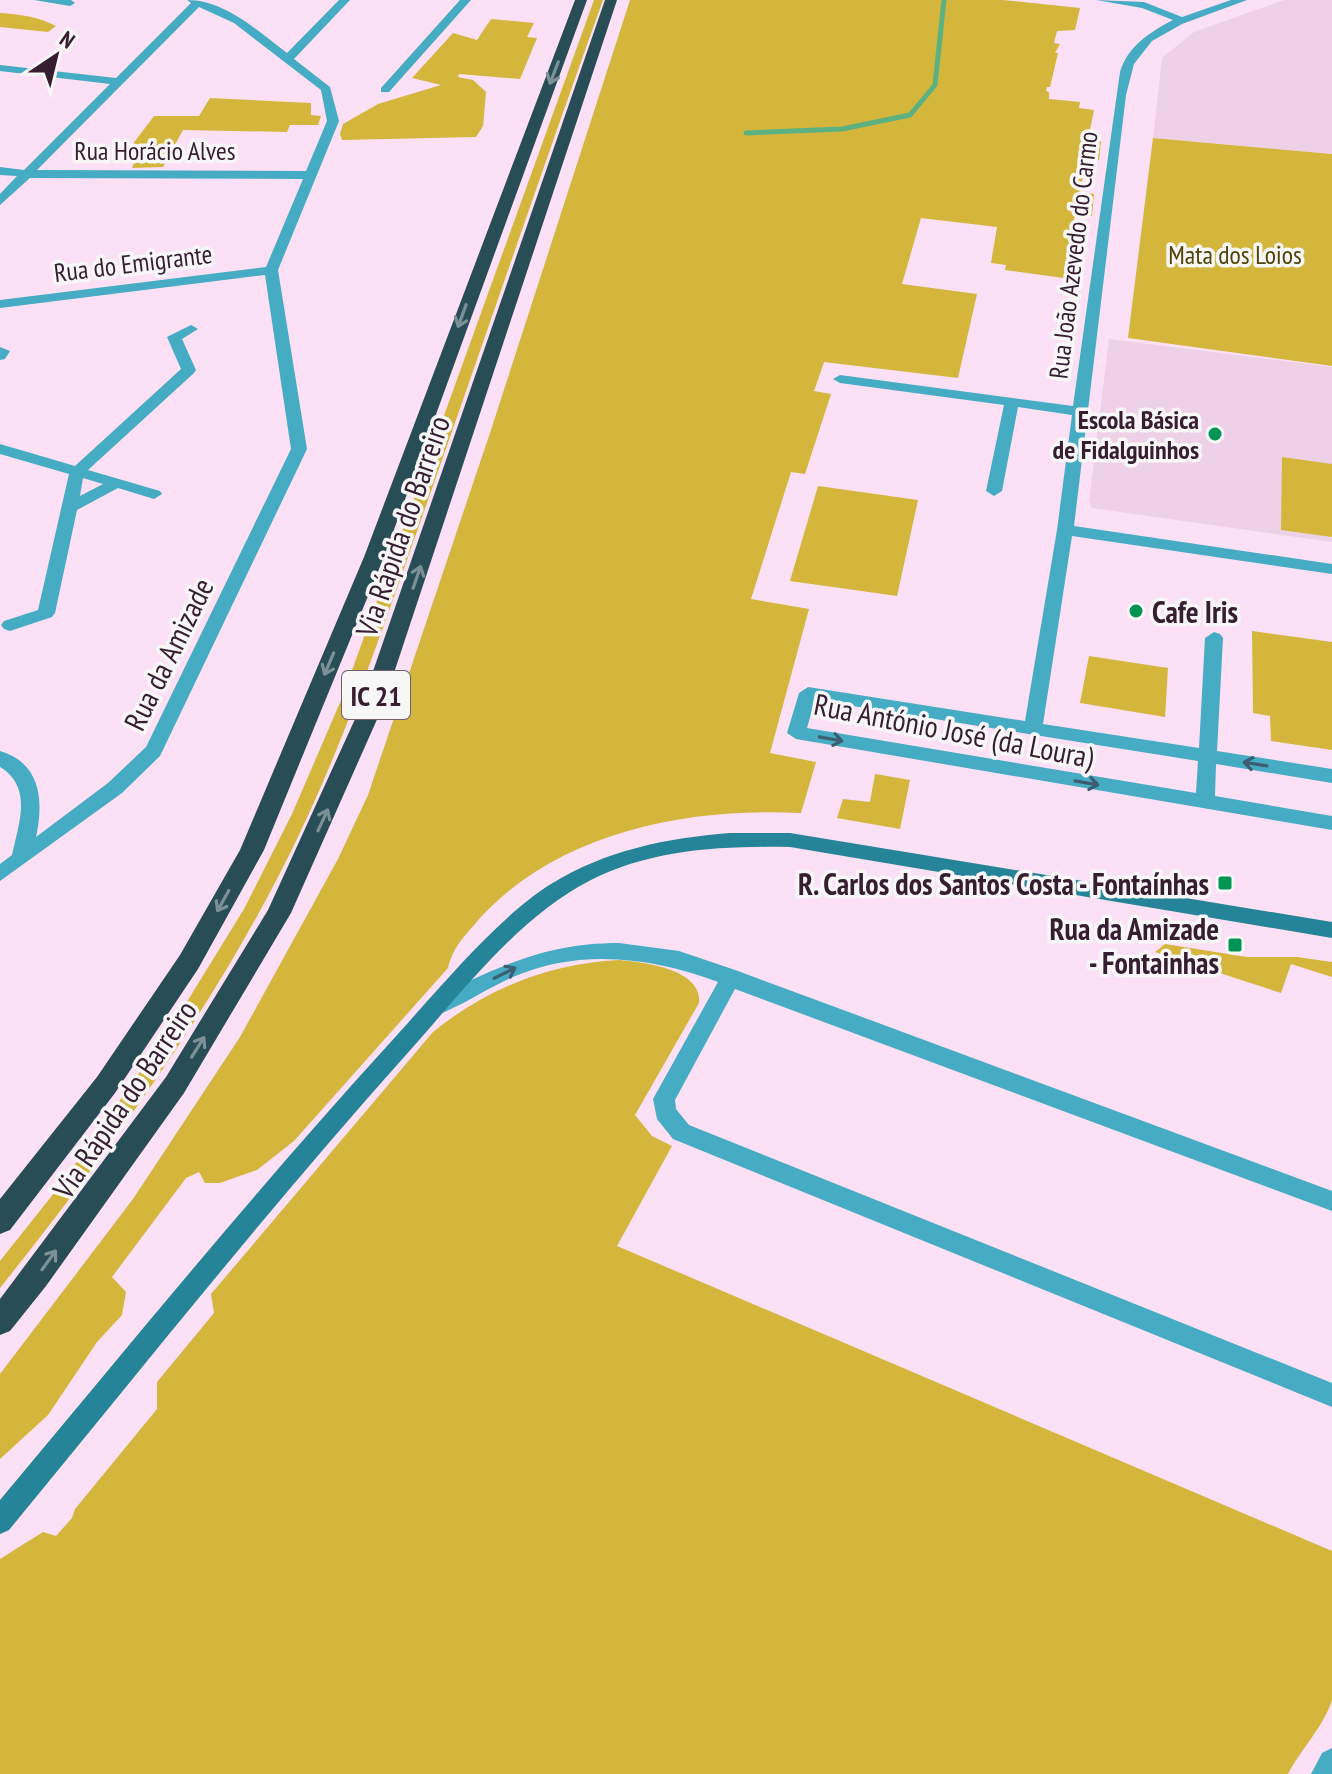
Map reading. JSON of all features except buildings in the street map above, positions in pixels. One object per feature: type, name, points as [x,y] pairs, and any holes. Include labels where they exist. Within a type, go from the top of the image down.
[{"type":"highway","name":"Via Rápida do Barreiro","points":[[0,1221],[106,1085],[180,975],[252,850],[374,557],[581,0]]},
{"type":"highway","name":"Via Rápida do Barreiro","points":[[0,1321],[36,1277],[175,1085],[279,913],[328,811],[377,691],[611,0]]},
{"type":"main road","points":[[0,1521],[296,1163],[435,1007],[516,924],[556,891],[588,873],[628,858],[705,841],[790,840],[1332,930]]},
{"type":"street","points":[[39,0],[70,3]]},
{"type":"street","points":[[287,59],[345,0]]},
{"type":"street","points":[[385,90],[466,0]]},
{"type":"street","points":[[1101,0],[1144,5],[1181,20]]},
{"type":"street","name":"Rua João Azevedo do Carmo","points":[[1033,729],[1065,530],[1120,95],[1128,66],[1137,50],[1181,20],[1242,0]]},
{"type":"street","points":[[0,201],[121,82],[195,1],[238,21],[326,89],[333,121],[271,270]]},
{"type":"street","points":[[0,68],[121,82]]},
{"type":"street","name":"Rua Horácio Alves","points":[[0,171],[29,174],[310,175]]},
{"type":"street","name":"Rua do Emigrante","points":[[0,304],[271,270]]},
{"type":"street","name":"Rua da Amizade","points":[[0,874],[115,788],[153,751],[299,449],[271,270]]},
{"type":"street","points":[[10,625],[46,613],[77,472],[189,370],[174,337],[191,329]]},
{"type":"street","points":[[840,379],[1079,411]]},
{"type":"street","points":[[994,491],[1012,402]]},
{"type":"street","points":[[0,449],[154,494]]},
{"type":"street","points":[[70,507],[117,483]]},
{"type":"street","points":[[1065,530],[1332,569]]},
{"type":"street","points":[[1205,804],[1214,638]]},
{"type":"street","name":"Rua António José (da Loura)","points":[[1332,776],[808,693],[796,733],[1332,823]]},
{"type":"street","points":[[0,758],[25,776],[33,794],[21,858]]},
{"type":"street","points":[[435,1007],[520,966],[588,952],[647,952],[679,959],[731,977],[1332,1201]]},
{"type":"street","points":[[731,977],[664,1099],[665,1112],[681,1132],[1332,1395]]},
{"type":"street","points":[[1326,1774],[1332,1763]]},
{"type":"shaded area","points":[[1284,0],[1332,0],[1332,154],[1153,138],[1162,58],[1194,32]]},
{"type":"shaded area","name":"Escola Básica de Fidalguinhos","points":[[1109,339],[1332,367],[1332,542],[1092,508],[1089,501]]},
{"type":"green space","points":[[594,0],[603,0],[393,598],[341,740],[300,832],[248,932],[184,1038],[113,1140],[0,1288],[0,1261],[62,1183],[172,1026],[244,909],[292,814],[342,698]]},
{"type":"green space","points":[[630,0],[1003,0],[1080,8],[1075,30],[1057,31],[1054,43],[1060,44],[1055,53],[1058,53],[1050,87],[1046,91],[1049,92],[1049,99],[1080,102],[1079,108],[1094,110],[1088,139],[1101,141],[1099,160],[1086,159],[1080,192],[1094,194],[1092,216],[1075,215],[1064,278],[1005,270],[1006,265],[991,263],[997,227],[921,218],[902,284],[977,294],[958,378],[824,362],[814,391],[831,394],[805,474],[791,472],[751,599],[809,609],[770,753],[816,762],[801,813],[715,815],[628,831],[587,845],[548,864],[512,888],[465,935],[448,968],[294,1141],[257,1170],[220,1183],[205,1183],[199,1172],[186,1178],[112,1277],[126,1292],[122,1315],[97,1342],[48,1415],[0,1459],[0,1374],[133,1199],[240,1037],[338,859],[368,795],[490,433]]},
{"type":"green space","points":[[0,13],[29,16],[56,26],[48,32],[0,27]]},
{"type":"green space","points":[[491,19],[534,23],[527,37],[537,38],[520,79],[459,74],[458,77],[473,80],[486,92],[483,126],[476,137],[342,140],[343,124],[378,104],[441,85],[412,78],[453,33],[477,40]]},
{"type":"green space","points":[[210,98],[311,103],[311,115],[321,116],[318,125],[290,125],[287,132],[183,130],[163,167],[132,168],[135,160],[126,153],[154,116],[199,116]]},
{"type":"green space","name":"Mata dos Loios","points":[[1153,138],[1332,154],[1332,366],[1128,338]]},
{"type":"green space","points":[[1282,457],[1332,464],[1332,537],[1281,530]]},
{"type":"green space","points":[[818,486],[918,500],[897,596],[790,581]]},
{"type":"green space","points":[[1252,631],[1332,642],[1332,750],[1271,741],[1270,716],[1253,713]]},
{"type":"green space","points":[[1089,656],[1168,668],[1165,717],[1080,703]]},
{"type":"green space","points":[[875,774],[910,780],[900,829],[837,818],[843,799],[870,802]]},
{"type":"green space","points":[[1165,944],[1247,957],[1297,957],[1332,962],[1332,977],[1291,964],[1281,993],[1155,952]]},
{"type":"green space","points":[[619,960],[656,966],[682,975],[698,991],[699,1003],[635,1115],[652,1136],[672,1146],[617,1246],[1332,1551],[1332,1700],[1324,1719],[1288,1774],[0,1774],[0,1559],[43,1532],[56,1536],[72,1518],[75,1509],[157,1409],[157,1382],[214,1313],[211,1294],[433,1032],[475,1003],[520,981],[568,966]]},
{"type":"waterway","points":[[746,133],[842,129],[910,115],[935,85],[944,0]]},
{"type":"place","name":"Escola Básica de Fidalguinhos","points":[[1215,434]]},
{"type":"place","name":"Cafe Iris","points":[[1136,611]]},
{"type":"place","name":"R. Carlos dos Santos Costa - Fontaínhas","points":[[1225,883]]},
{"type":"place","name":"Rua da Amizade - Fontainhas","points":[[1235,945]]}]
